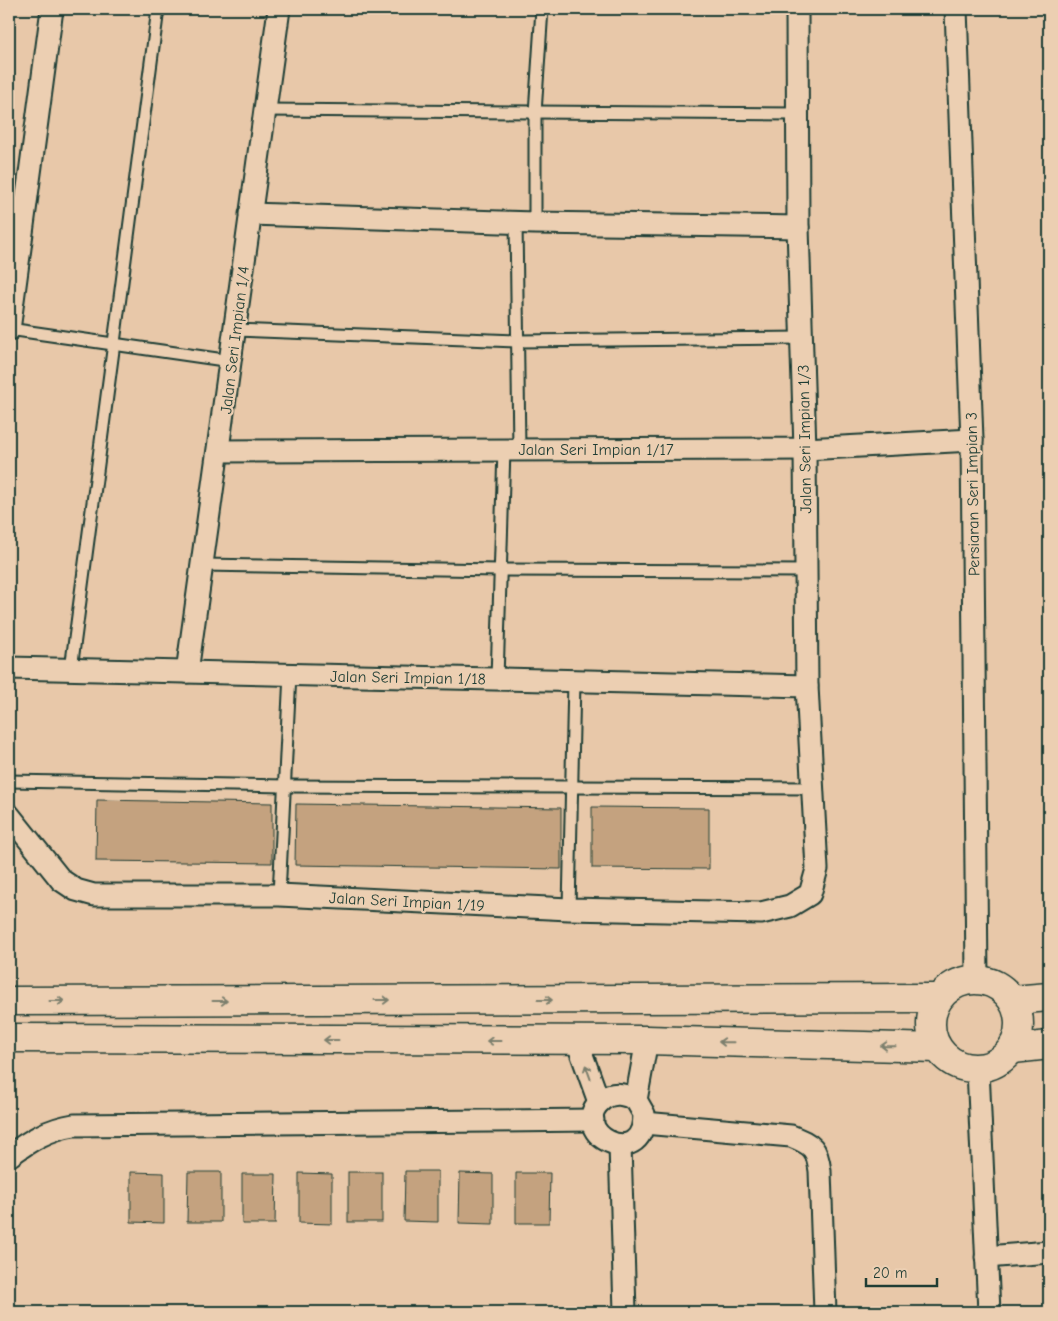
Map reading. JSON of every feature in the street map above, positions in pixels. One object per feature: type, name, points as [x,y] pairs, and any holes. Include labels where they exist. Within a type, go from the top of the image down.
[{"type":"street","points":[[9,330],[52,9]]},
{"type":"street","name":"Jalan Seri Impian 1/4","points":[[186,672],[203,566],[279,9]]},
{"type":"street","name":"Jalan Seri Impian 1/3","points":[[797,9],[798,227],[802,338],[807,686],[817,869]]},
{"type":"street","name":"Persiaran Seri Impian 3","points":[[956,9],[972,440],[977,980]]},
{"type":"street","points":[[250,214],[798,227]]},
{"type":"street","name":"Jalan Seri Impian 1/17","points":[[219,451],[804,449],[972,440]]},
{"type":"street","name":"Jalan Seri Impian 1/18","points":[[9,668],[807,686]]},
{"type":"street","name":"Jalan Seri Impian 1/19","points":[[9,815],[61,880],[76,890],[94,895],[279,895],[569,909],[761,913],[790,906],[810,894],[817,869]]},
{"type":"street","points":[[977,980],[998,986],[1013,1000],[1019,1016],[1019,1033],[1013,1048],[1004,1059],[992,1066],[978,1069],[955,1064],[937,1048],[931,1032],[931,1014],[939,998],[949,988],[963,982],[977,980]]},
{"type":"street","points":[[1013,1000],[1049,997]]},
{"type":"street","points":[[9,1001],[939,998]]},
{"type":"street","points":[[9,1038],[577,1042],[647,1040],[937,1048]]},
{"type":"street","points":[[636,1100],[647,1040]]},
{"type":"street","points":[[577,1042],[596,1111],[597,1133],[606,1142],[620,1145],[631,1142],[640,1134],[644,1123],[644,1114],[636,1100],[627,1095],[607,1096],[596,1111]]},
{"type":"street","points":[[1013,1048],[1049,1045]]},
{"type":"street","points":[[978,1069],[989,1312]]},
{"type":"street","points":[[9,1156],[31,1139],[55,1128],[74,1124],[596,1111]]},
{"type":"street","points":[[644,1123],[791,1136],[807,1142],[817,1152],[820,1171],[825,1312]]},
{"type":"street","points":[[620,1145],[625,1312]]},
{"type":"street","points":[[986,1257],[1049,1252]]},
{"type":"lane","points":[[71,669],[158,9]]},
{"type":"lane","points":[[497,679],[499,570],[512,450],[525,222],[542,9]]},
{"type":"lane","points":[[264,110],[798,114]]},
{"type":"lane","points":[[9,330],[113,343],[231,361]]},
{"type":"lane","points":[[236,330],[518,341],[802,338]]},
{"type":"lane","points":[[203,566],[499,570],[806,571]]},
{"type":"lane","points":[[279,895],[290,674]]},
{"type":"lane","points":[[569,909],[570,788],[574,681]]},
{"type":"lane","points":[[9,781],[285,786],[812,788]]},
{"type":"building","points":[[97,800],[272,803],[272,863],[96,861]]},
{"type":"building","points":[[296,804],[561,808],[561,869],[295,865]]},
{"type":"building","points":[[592,807],[709,808],[709,869],[592,868]]},
{"type":"building","points":[[405,1171],[438,1171],[438,1222],[404,1221]]},
{"type":"building","points":[[131,1172],[164,1173],[164,1223],[131,1222]]},
{"type":"building","points":[[188,1172],[221,1172],[221,1222],[187,1222]]},
{"type":"building","points":[[348,1172],[382,1172],[382,1222],[348,1222]]},
{"type":"building","points":[[299,1173],[332,1174],[332,1224],[299,1223]]},
{"type":"building","points":[[460,1173],[493,1174],[493,1224],[459,1223]]},
{"type":"building","points":[[516,1173],[550,1173],[549,1223],[516,1223]]},
{"type":"building","points":[[242,1174],[276,1174],[275,1224],[242,1224]]}]
